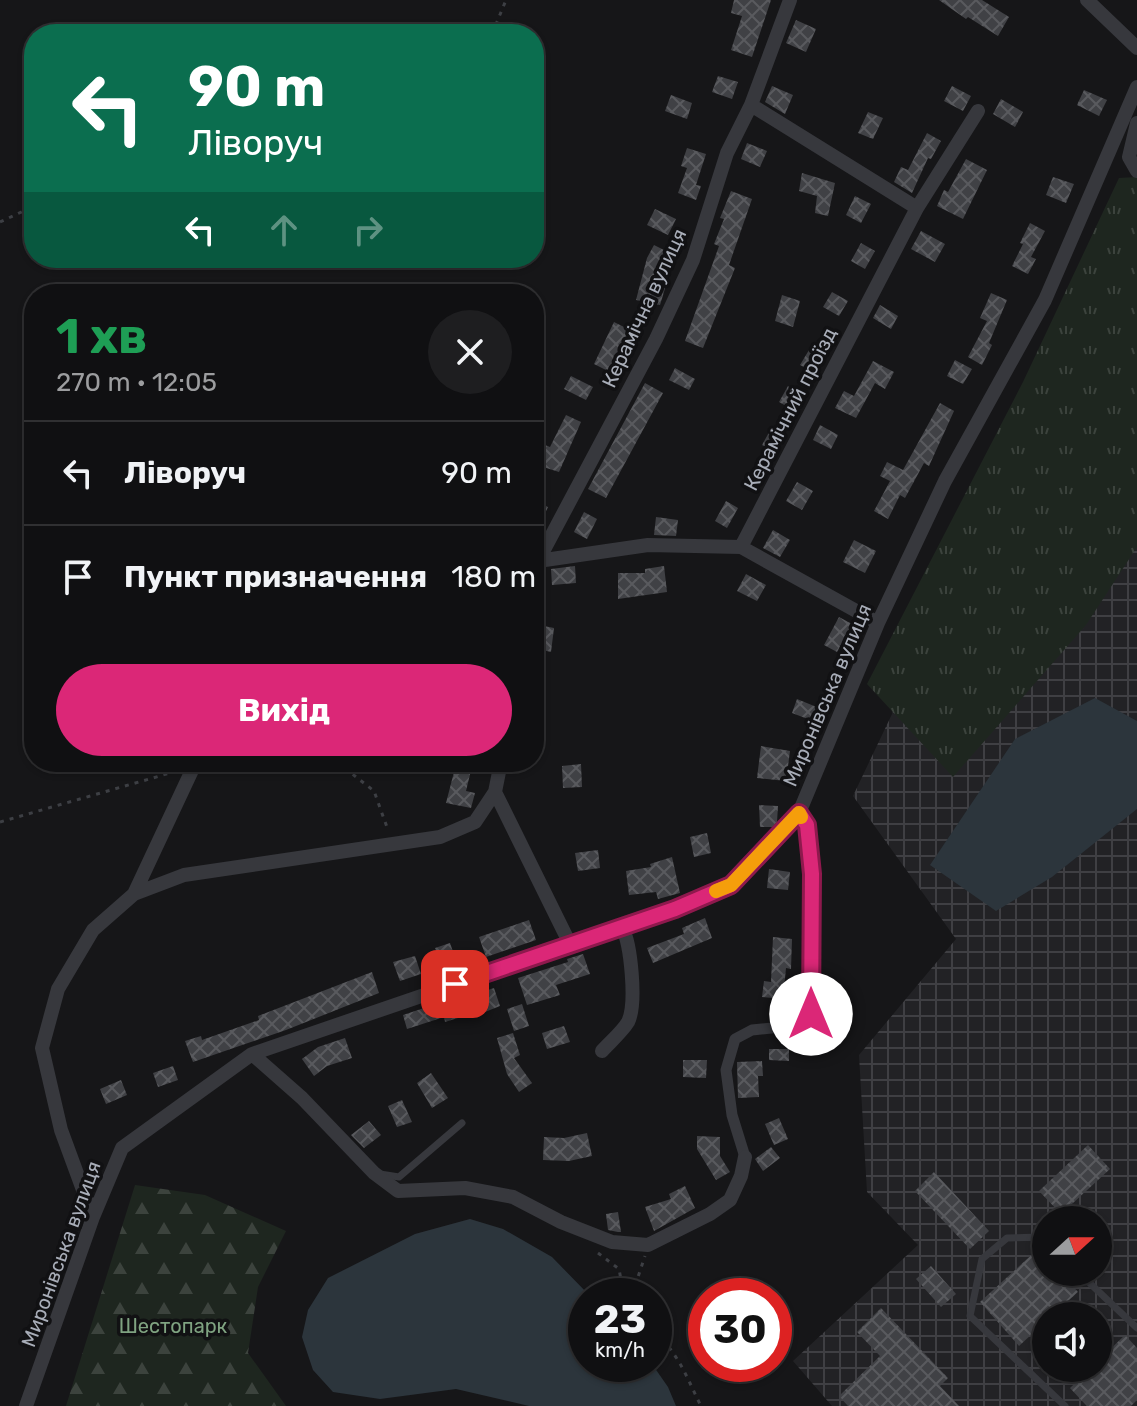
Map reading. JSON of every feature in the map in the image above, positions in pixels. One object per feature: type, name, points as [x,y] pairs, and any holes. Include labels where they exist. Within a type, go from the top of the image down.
[{"type":"street","name":"Керамічна вулиця","points":[[544,550],[656,339],[693,260],[727,153],[751,105],[790,0]]},
{"type":"street","points":[[1087,0],[1137,48]]},
{"type":"street","points":[[1135,92],[1137,109]]},
{"type":"street","name":"Миронівська вулиця","points":[[26,1406],[93,1217],[122,1148],[252,1054],[675,909],[731,885],[799,813],[878,623],[945,481],[1045,300],[1135,92]]},
{"type":"street","points":[[751,105],[917,208]]},
{"type":"street","name":"Керамічний проїзд","points":[[741,547],[917,208],[978,111]]},
{"type":"street","points":[[1137,123],[1129,157],[1137,171]]},
{"type":"street","points":[[544,560],[648,545],[741,547],[878,623]]},
{"type":"street","points":[[134,894],[191,772]]},
{"type":"street","points":[[93,1217],[61,1130],[42,1048],[58,989],[93,930],[134,894],[184,875],[440,837],[475,822],[495,792],[499,772]]},
{"type":"street","points":[[495,792],[570,944]]},
{"type":"street","points":[[252,1054],[302,1098],[374,1173],[398,1191],[465,1188],[513,1197],[561,1222],[612,1242],[648,1245],[710,1214],[730,1200],[741,1176],[745,1157],[732,1115],[726,1070],[735,1039],[752,1030],[782,1027],[811,1014],[812,874],[807,825],[799,813]]},
{"type":"street","points":[[602,1051],[629,1020],[632,985],[629,940],[622,927]]},
{"type":"lane","points":[[374,1173],[399,1177],[462,1123]]},
{"type":"lane","points":[[1032,1237],[1007,1238],[982,1259],[970,1316],[1065,1406]]},
{"type":"lane","points":[[1093,1286],[1137,1328]]},
{"type":"path","points":[[496,24],[506,0]]},
{"type":"path","points":[[0,222],[24,211]]},
{"type":"path","points":[[0,822],[173,772]]},
{"type":"path","points":[[350,772],[374,791],[393,844]]},
{"type":"path","points":[[638,1278],[648,1245]]},
{"type":"path","points":[[596,1250],[619,1269],[621,1278]]},
{"type":"path","points":[[672,1356],[701,1406]]},
{"type":"shaded area","points":[[1137,199],[1137,1406],[832,1406],[793,1361],[918,1245],[867,1192],[859,1055],[956,939],[853,796]]},
{"type":"shaded area","points":[[1095,698],[1137,721],[1137,809],[1052,877],[996,911],[930,865],[1015,739]]},
{"type":"shaded area","points":[[470,1219],[503,1229],[552,1257],[572,1278],[568,1278],[568,1382],[665,1382],[676,1406],[529,1406],[456,1389],[380,1399],[333,1392],[313,1370],[302,1337],[308,1310],[328,1278],[415,1234]]},
{"type":"green space","points":[[1137,177],[1137,547],[1086,625],[953,777],[867,684],[1023,382],[1119,178]]},
{"type":"green space","name":"Шестопарк","points":[[135,1185],[205,1195],[286,1231],[258,1287],[248,1353],[286,1406],[66,1406]]},
{"type":"building","points":[[734,0],[771,0],[752,57],[731,50],[742,16],[731,13]]},
{"type":"building","points":[[939,0],[982,0],[1009,17],[998,36]]},
{"type":"building","points":[[796,20],[816,29],[806,52],[786,43]]},
{"type":"building","points":[[718,76],[738,82],[732,99],[712,92]]},
{"type":"building","points":[[772,86],[793,95],[785,114],[765,102]]},
{"type":"building","points":[[952,86],[971,96],[963,111],[944,101]]},
{"type":"building","points":[[1084,90],[1107,100],[1099,116],[1077,105]]},
{"type":"building","points":[[671,95],[692,103],[687,119],[665,111]]},
{"type":"building","points":[[1001,99],[1023,112],[1015,127],[993,114]]},
{"type":"building","points":[[868,112],[883,118],[873,139],[858,133]]},
{"type":"building","points":[[927,133],[941,141],[931,159],[928,158],[912,193],[894,182],[901,167],[908,170]]},
{"type":"building","points":[[747,143],[767,151],[760,167],[741,159]]},
{"type":"building","points":[[687,148],[706,154],[696,185],[701,186],[696,200],[678,193],[687,168],[681,166]]},
{"type":"building","points":[[966,159],[987,170],[963,219],[937,206],[944,190],[948,192]]},
{"type":"building","points":[[802,173],[835,183],[828,216],[815,213],[817,196],[799,191]]},
{"type":"building","points":[[1053,177],[1074,184],[1066,203],[1046,195]]},
{"type":"building","points":[[731,191],[752,199],[729,265],[735,268],[703,348],[685,341],[719,246],[714,244]]},
{"type":"building","points":[[855,196],[871,204],[861,223],[846,215]]},
{"type":"building","points":[[655,209],[676,219],[668,235],[647,225]]},
{"type":"building","points":[[1030,223],[1045,231],[1031,257],[1036,259],[1028,274],[1012,266]]},
{"type":"building","points":[[921,231],[945,244],[935,262],[911,249]]},
{"type":"building","points":[[861,243],[875,251],[865,269],[851,261]]},
{"type":"building","points":[[654,245],[674,255],[662,280],[667,282],[660,305],[636,300],[647,258]]},
{"type":"building","points":[[832,292],[848,301],[839,316],[823,307]]},
{"type":"building","points":[[991,293],[1007,300],[982,365],[968,357],[987,321],[980,318]]},
{"type":"building","points":[[782,295],[800,301],[793,327],[775,321]]},
{"type":"building","points":[[880,305],[898,316],[891,329],[873,318]]},
{"type":"building","points":[[614,322],[634,332],[614,374],[594,364]]},
{"type":"building","points":[[809,350],[825,359],[816,373],[800,365]]},
{"type":"building","points":[[955,360],[972,369],[963,384],[947,376]]},
{"type":"building","points":[[873,361],[894,372],[885,389],[875,383],[856,418],[835,408],[844,391],[854,396]]},
{"type":"building","points":[[675,368],[695,379],[689,390],[669,380]]},
{"type":"building","points":[[571,376],[593,387],[586,400],[564,389]]},
{"type":"building","points":[[645,383],[663,393],[606,498],[588,489]]},
{"type":"building","points":[[788,386],[806,396],[797,412],[779,402]]},
{"type":"building","points":[[940,403],[954,411],[929,466],[924,463],[905,498],[900,495],[888,519],[874,511],[890,481],[880,476],[887,462],[903,470]]},
{"type":"building","points":[[566,415],[581,422],[559,472],[544,467],[544,445],[550,447]]},
{"type":"building","points":[[820,425],[838,435],[831,449],[813,440]]},
{"type":"building","points":[[772,427],[787,435],[776,453],[762,445]]},
{"type":"building","points":[[797,482],[813,491],[802,510],[786,501]]},
{"type":"building","points":[[726,501],[738,508],[727,528],[715,521]]},
{"type":"building","points":[[584,512],[597,519],[587,539],[574,532]]},
{"type":"building","points":[[656,517],[678,520],[676,536],[654,535]]},
{"type":"building","points":[[773,530],[790,540],[780,557],[763,548]]},
{"type":"building","points":[[854,540],[876,551],[865,573],[843,562]]},
{"type":"building","points":[[575,566],[576,583],[552,585],[551,569]]},
{"type":"building","points":[[664,566],[667,592],[618,599],[618,573],[645,573],[645,569]]},
{"type":"building","points":[[746,574],[766,585],[757,601],[737,591]]},
{"type":"building","points":[[839,617],[852,624],[837,652],[824,645]]},
{"type":"building","points":[[544,626],[554,628],[551,652],[544,650]]},
{"type":"building","points":[[797,699],[819,708],[813,721],[792,713]]},
{"type":"building","points":[[761,746],[790,751],[786,781],[757,778]]},
{"type":"building","points":[[581,764],[582,787],[563,788],[562,766]]},
{"type":"building","points":[[454,772],[471,772],[466,791],[475,793],[471,808],[446,803]]},
{"type":"building","points":[[759,805],[778,806],[777,822],[772,827],[760,827]]},
{"type":"building","points":[[707,833],[711,853],[694,857],[690,837]]},
{"type":"building","points":[[598,850],[600,868],[578,871],[575,853]]},
{"type":"building","points":[[672,857],[680,893],[658,899],[656,892],[629,895],[626,871],[651,867],[650,864]]},
{"type":"building","points":[[769,869],[790,872],[788,890],[767,888]]},
{"type":"building","points":[[705,918],[712,938],[653,963],[647,948],[684,934],[682,928]]},
{"type":"building","points":[[529,920],[536,940],[486,957],[479,937]]},
{"type":"building","points":[[773,937],[792,939],[791,969],[786,968],[783,999],[762,997],[764,981],[771,982]]},
{"type":"building","points":[[450,943],[457,963],[442,968],[435,948]]},
{"type":"building","points":[[583,954],[590,974],[556,985],[560,995],[527,1005],[518,978]]},
{"type":"building","points":[[415,956],[421,974],[400,981],[393,962]]},
{"type":"building","points":[[372,972],[379,993],[193,1062],[185,1041],[201,1036],[202,1040],[259,1020],[258,1016]]},
{"type":"building","points":[[494,988],[500,1006],[475,1016],[474,1013],[445,1022],[444,1017],[407,1029],[403,1015],[424,1008],[425,1011]]},
{"type":"building","points":[[522,1004],[529,1026],[514,1031],[507,1009]]},
{"type":"building","points":[[564,1026],[570,1042],[547,1049],[542,1033]]},
{"type":"building","points":[[513,1033],[520,1055],[514,1058],[532,1083],[519,1092],[507,1074],[497,1038]]},
{"type":"building","points":[[345,1038],[352,1058],[327,1066],[314,1076],[302,1059],[318,1047]]},
{"type":"building","points":[[769,1049],[789,1049],[789,1061],[769,1060]]},
{"type":"building","points":[[683,1060],[707,1060],[706,1078],[683,1077]]},
{"type":"building","points":[[762,1061],[763,1076],[758,1076],[759,1097],[738,1098],[737,1062]]},
{"type":"building","points":[[173,1066],[178,1080],[158,1087],[153,1073]]},
{"type":"building","points":[[431,1073],[448,1098],[432,1108],[417,1083]]},
{"type":"building","points":[[121,1080],[127,1095],[106,1104],[100,1089]]},
{"type":"building","points":[[402,1100],[412,1122],[397,1127],[388,1106]]},
{"type":"building","points":[[779,1118],[788,1139],[774,1145],[765,1124]]},
{"type":"building","points":[[369,1121],[381,1135],[364,1148],[351,1135]]},
{"type":"building","points":[[587,1133],[592,1156],[569,1161],[543,1160],[544,1137],[564,1138]]},
{"type":"building","points":[[697,1136],[720,1137],[720,1156],[730,1172],[716,1180],[697,1149]]},
{"type":"building","points":[[1088,1145],[1110,1169],[1070,1206],[1053,1206],[1039,1191]]},
{"type":"building","points":[[771,1147],[780,1158],[763,1171],[755,1159]]},
{"type":"building","points":[[934,1172],[989,1231],[970,1249],[915,1191]]},
{"type":"building","points":[[685,1186],[695,1208],[654,1231],[645,1207],[671,1199],[669,1194]]},
{"type":"building","points":[[618,1212],[621,1232],[608,1230],[606,1214]]},
{"type":"building","points":[[1032,1254],[1032,1286],[1073,1286],[1078,1292],[1067,1302],[1032,1302],[1032,1334],[1019,1346],[980,1302]]},
{"type":"building","points":[[931,1266],[956,1294],[941,1307],[916,1279]]},
{"type":"building","points":[[881,1308],[948,1378],[940,1386],[959,1406],[848,1406],[839,1396],[880,1356],[857,1332]]},
{"type":"building","points":[[1125,1335],[1137,1348],[1137,1400],[1131,1406],[1087,1406],[1070,1388],[1076,1382],[1112,1382],[1112,1348]]},
{"type":"slow traffic","points":[[716,891],[731,885],[799,813],[801,817]]},
{"type":"route","points":[[455,984],[675,909],[731,885],[799,813],[807,825],[812,874],[811,1014]]}]
